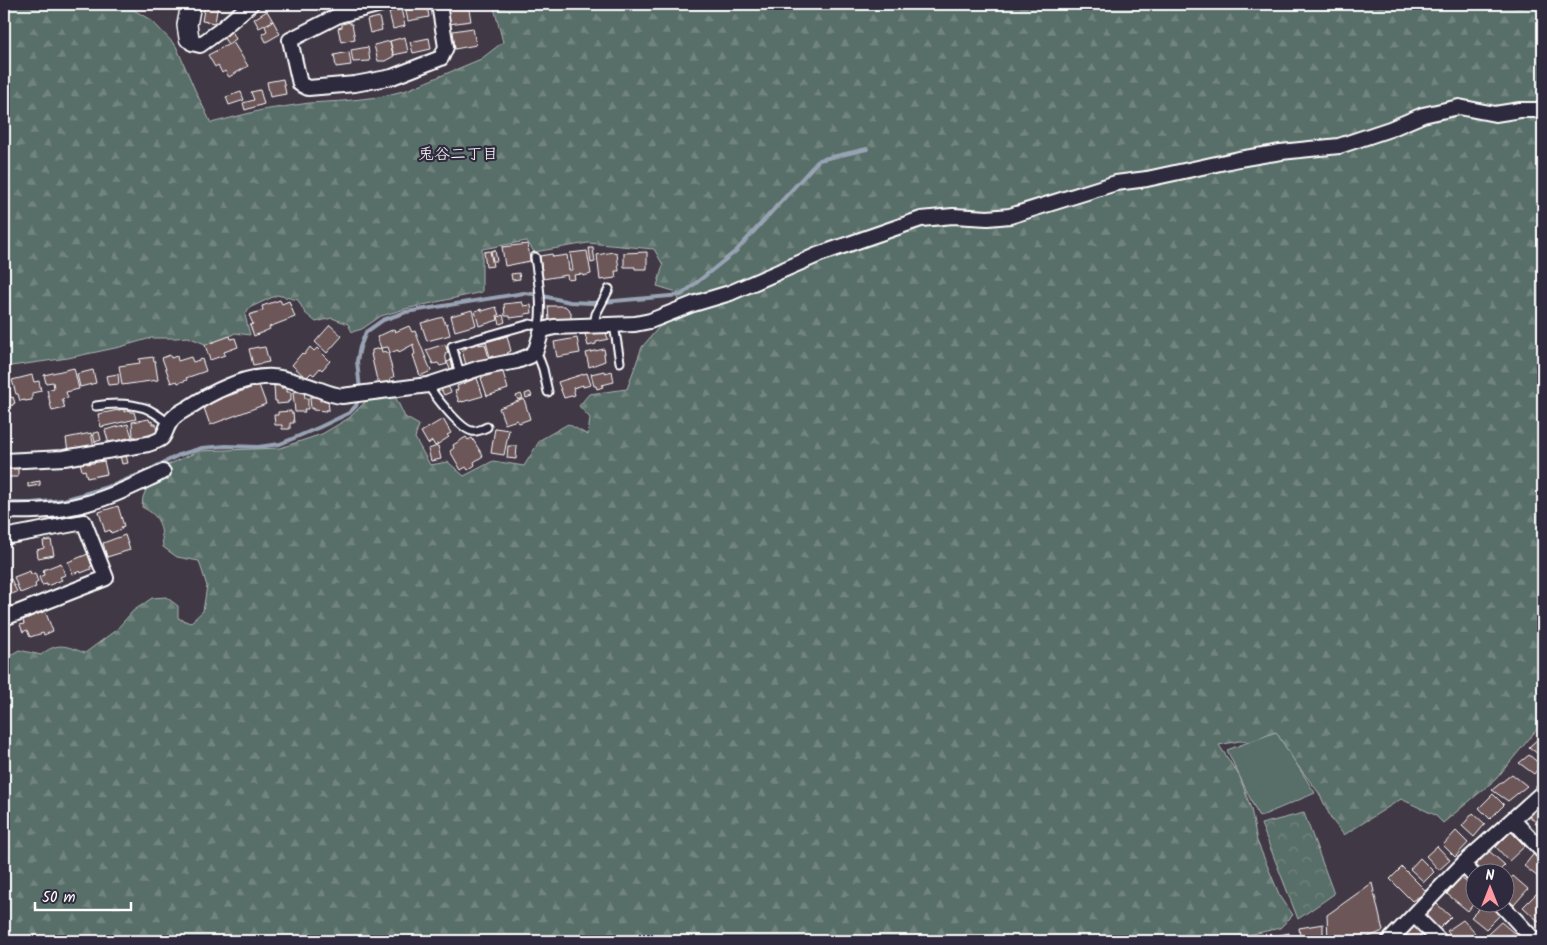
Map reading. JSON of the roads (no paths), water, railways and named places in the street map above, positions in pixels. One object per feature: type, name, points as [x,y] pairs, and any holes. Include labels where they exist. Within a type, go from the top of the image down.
[{"type":"street","points":[[191,4],[187,25],[189,38],[192,42],[200,45],[251,4]]},
{"type":"street","points":[[381,4],[338,9],[290,40],[300,84],[308,88],[355,84],[392,77],[441,58],[446,47],[439,4]]},
{"type":"street","points":[[4,461],[64,458],[160,441],[166,434],[175,416],[202,398],[246,380],[272,377],[316,388],[332,395],[342,396],[428,385],[480,368],[517,361],[530,356],[536,350],[541,328],[635,324],[650,321],[693,304],[730,293],[820,254],[921,219],[953,216],[988,218],[1010,216],[1116,183],[1177,173],[1272,153],[1339,146],[1390,129],[1423,115],[1459,106],[1495,114],[1520,110],[1543,110]]},
{"type":"street","points":[[4,511],[54,510],[88,503],[121,492],[163,472]]},
{"type":"street","points":[[4,537],[84,522],[106,578],[4,618]]},
{"type":"street","points":[[1388,941],[1463,864],[1543,792]]},
{"type":"street","points":[[1513,820],[1543,852]]},
{"type":"street","points":[[1508,912],[1535,941]]},
{"type":"street","points":[[1414,915],[1440,941]]},
{"type":"lane","points":[[460,374],[452,346],[530,324],[541,328],[541,300],[535,257]]},
{"type":"lane","points":[[594,325],[599,307],[609,289]]},
{"type":"lane","points":[[614,325],[620,362]]},
{"type":"lane","points":[[536,350],[543,369],[548,392]]},
{"type":"lane","points":[[428,385],[449,412],[466,428],[472,431],[482,430],[487,427]]},
{"type":"lane","points":[[96,406],[125,404],[146,408],[170,423]]},
{"type":"waterway","points":[[360,390],[357,361],[360,347],[366,332],[383,320],[406,312],[524,293],[570,302],[592,303],[681,295],[736,251],[819,160],[867,149]]},
{"type":"waterway","points":[[4,503],[64,500],[114,485],[179,455],[202,448],[226,446],[258,447],[280,444],[349,413],[356,406],[359,397]]},
{"type":"district","name":"兎谷二丁目","points":[[458,154]]}]
